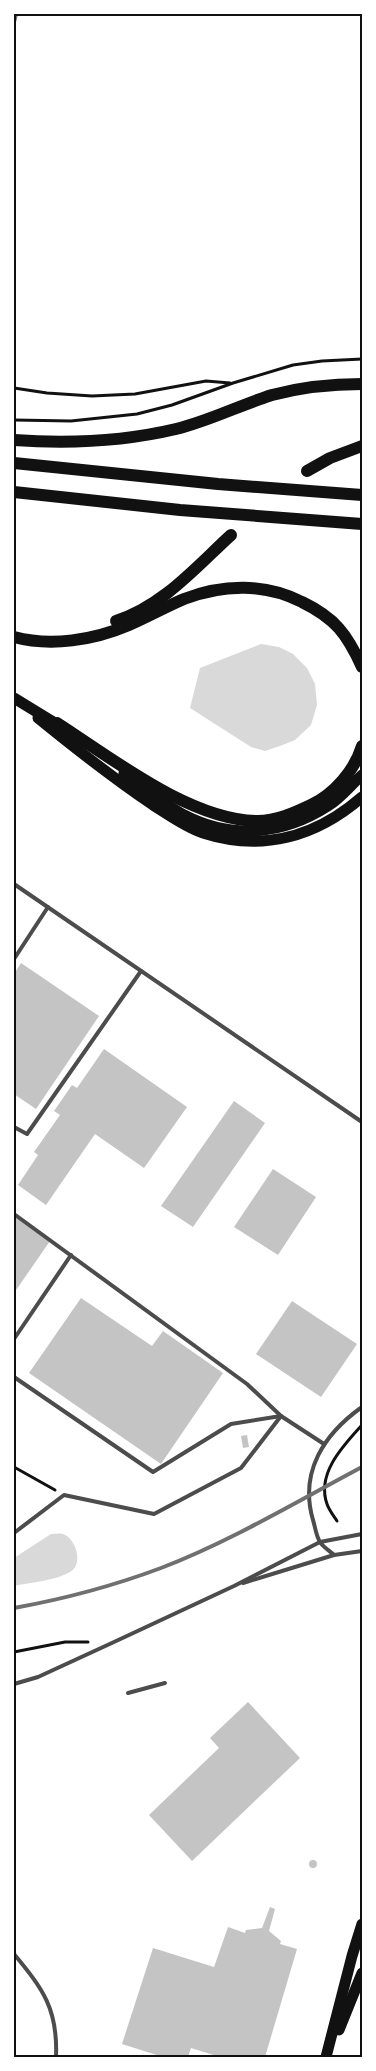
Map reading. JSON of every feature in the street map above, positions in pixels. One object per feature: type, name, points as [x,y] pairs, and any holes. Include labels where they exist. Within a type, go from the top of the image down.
[{"type":"highway","points":[[14,440],[76,443],[143,436],[203,421],[271,396],[300,388],[329,384],[362,384]]},
{"type":"highway","points":[[329,384],[362,390]]},
{"type":"highway","points":[[307,471],[330,458],[362,446]]},
{"type":"highway","points":[[14,463],[218,484],[357,495]]},
{"type":"highway","points":[[14,492],[180,510],[362,524]]},
{"type":"highway","points":[[14,629],[54,635],[88,631],[122,619],[152,604],[176,586],[231,535]]},
{"type":"highway","points":[[14,637],[26,640],[65,642],[97,636],[128,626],[185,599],[218,589],[251,588],[284,593],[318,610],[344,632],[362,667]]},
{"type":"highway","points":[[57,723],[157,787],[198,808],[230,819],[259,821],[286,817],[321,800],[345,778],[362,746]]},
{"type":"main road","points":[[14,699],[57,723],[152,794],[184,814],[210,826],[240,831],[265,830],[286,826],[311,816],[330,805],[362,775]]},
{"type":"main road","points":[[14,699],[110,776],[174,818],[202,833],[244,842],[284,839],[311,831],[362,797]]},
{"type":"main road","points":[[327,2057],[352,1956],[362,1924]]},
{"type":"main road","points":[[327,2057],[362,1973]]},
{"type":"lane","points":[[14,884],[362,1122]]},
{"type":"lane","points":[[14,959],[48,907]]},
{"type":"lane","points":[[14,1126],[27,1134],[142,971]]},
{"type":"lane","points":[[14,1214],[247,1384],[281,1416],[324,1444]]},
{"type":"lane","points":[[14,1339],[70,1255]]},
{"type":"lane","points":[[14,1377],[153,1472],[231,1424],[281,1416]]},
{"type":"lane","points":[[334,1555],[320,1542],[309,1505],[308,1489],[316,1458],[324,1444],[362,1407]]},
{"type":"lane","points":[[14,1533],[64,1495],[154,1514],[241,1468],[281,1416]]},
{"type":"lane","points":[[14,1684],[38,1677],[114,1642],[234,1586],[320,1542],[362,1534]]},
{"type":"lane","points":[[234,1586],[334,1555],[362,1551]]},
{"type":"lane","points":[[128,1694],[165,1683]]},
{"type":"lane","points":[[14,1954],[42,1991],[50,2007],[57,2043],[56,2057]]},
{"type":"path","points":[[14,420],[71,421],[137,414],[200,396],[233,383],[293,365],[362,359]]},
{"type":"path","points":[[14,388],[47,393],[92,396],[135,394],[206,381],[233,383]]},
{"type":"path","points":[[336,1521],[327,1506],[325,1487],[334,1459],[362,1425]]},
{"type":"path","points":[[14,1467],[64,1495]]},
{"type":"path","points":[[14,1652],[65,1642],[114,1642]]},
{"type":"shaded area","points":[[261,644],[279,647],[293,654],[307,668],[315,684],[317,705],[311,725],[295,740],[265,751],[251,747],[190,708],[200,668]]},
{"type":"shaded area","points":[[51,1534],[63,1534],[72,1541],[77,1552],[77,1564],[74,1569],[64,1575],[43,1581],[14,1586],[14,1558]]},
{"type":"building","points":[[21,963],[99,1016],[36,1109],[14,1094],[14,974]]},
{"type":"building","points":[[104,1049],[187,1107],[144,1168],[95,1134],[46,1205],[18,1185],[38,1155],[34,1152],[60,1115],[54,1111],[72,1085],[77,1088]]},
{"type":"building","points":[[234,1101],[265,1123],[193,1227],[161,1206]]},
{"type":"building","points":[[273,1169],[316,1197],[278,1255],[234,1227]]},
{"type":"building","points":[[14,1216],[50,1241],[14,1293]]},
{"type":"building","points":[[81,1298],[152,1346],[163,1331],[223,1373],[161,1464],[29,1373]]},
{"type":"building","points":[[292,1301],[357,1344],[321,1397],[256,1354]]},
{"type":"building","points":[[247,1435],[249,1447],[243,1448],[241,1436]]},
{"type":"building","points":[[248,1702],[300,1758],[192,1861],[149,1815],[219,1748],[210,1738]]},
{"type":"building","points":[[313,1860],[317,1864],[313,1868],[309,1864]]},
{"type":"building","points":[[270,1907],[275,1909],[269,1931],[281,1941],[280,1944],[297,1949],[265,2057],[220,2057],[191,2048],[188,2057],[163,2057],[122,2044],[153,1948],[214,1967],[228,1927],[245,1933],[246,1930],[262,1928]]},
{"type":"railway","points":[[14,22],[16,14]]},
{"type":"railway","points":[[14,1608],[125,1581],[161,1568],[213,1546],[362,1467]]}]
